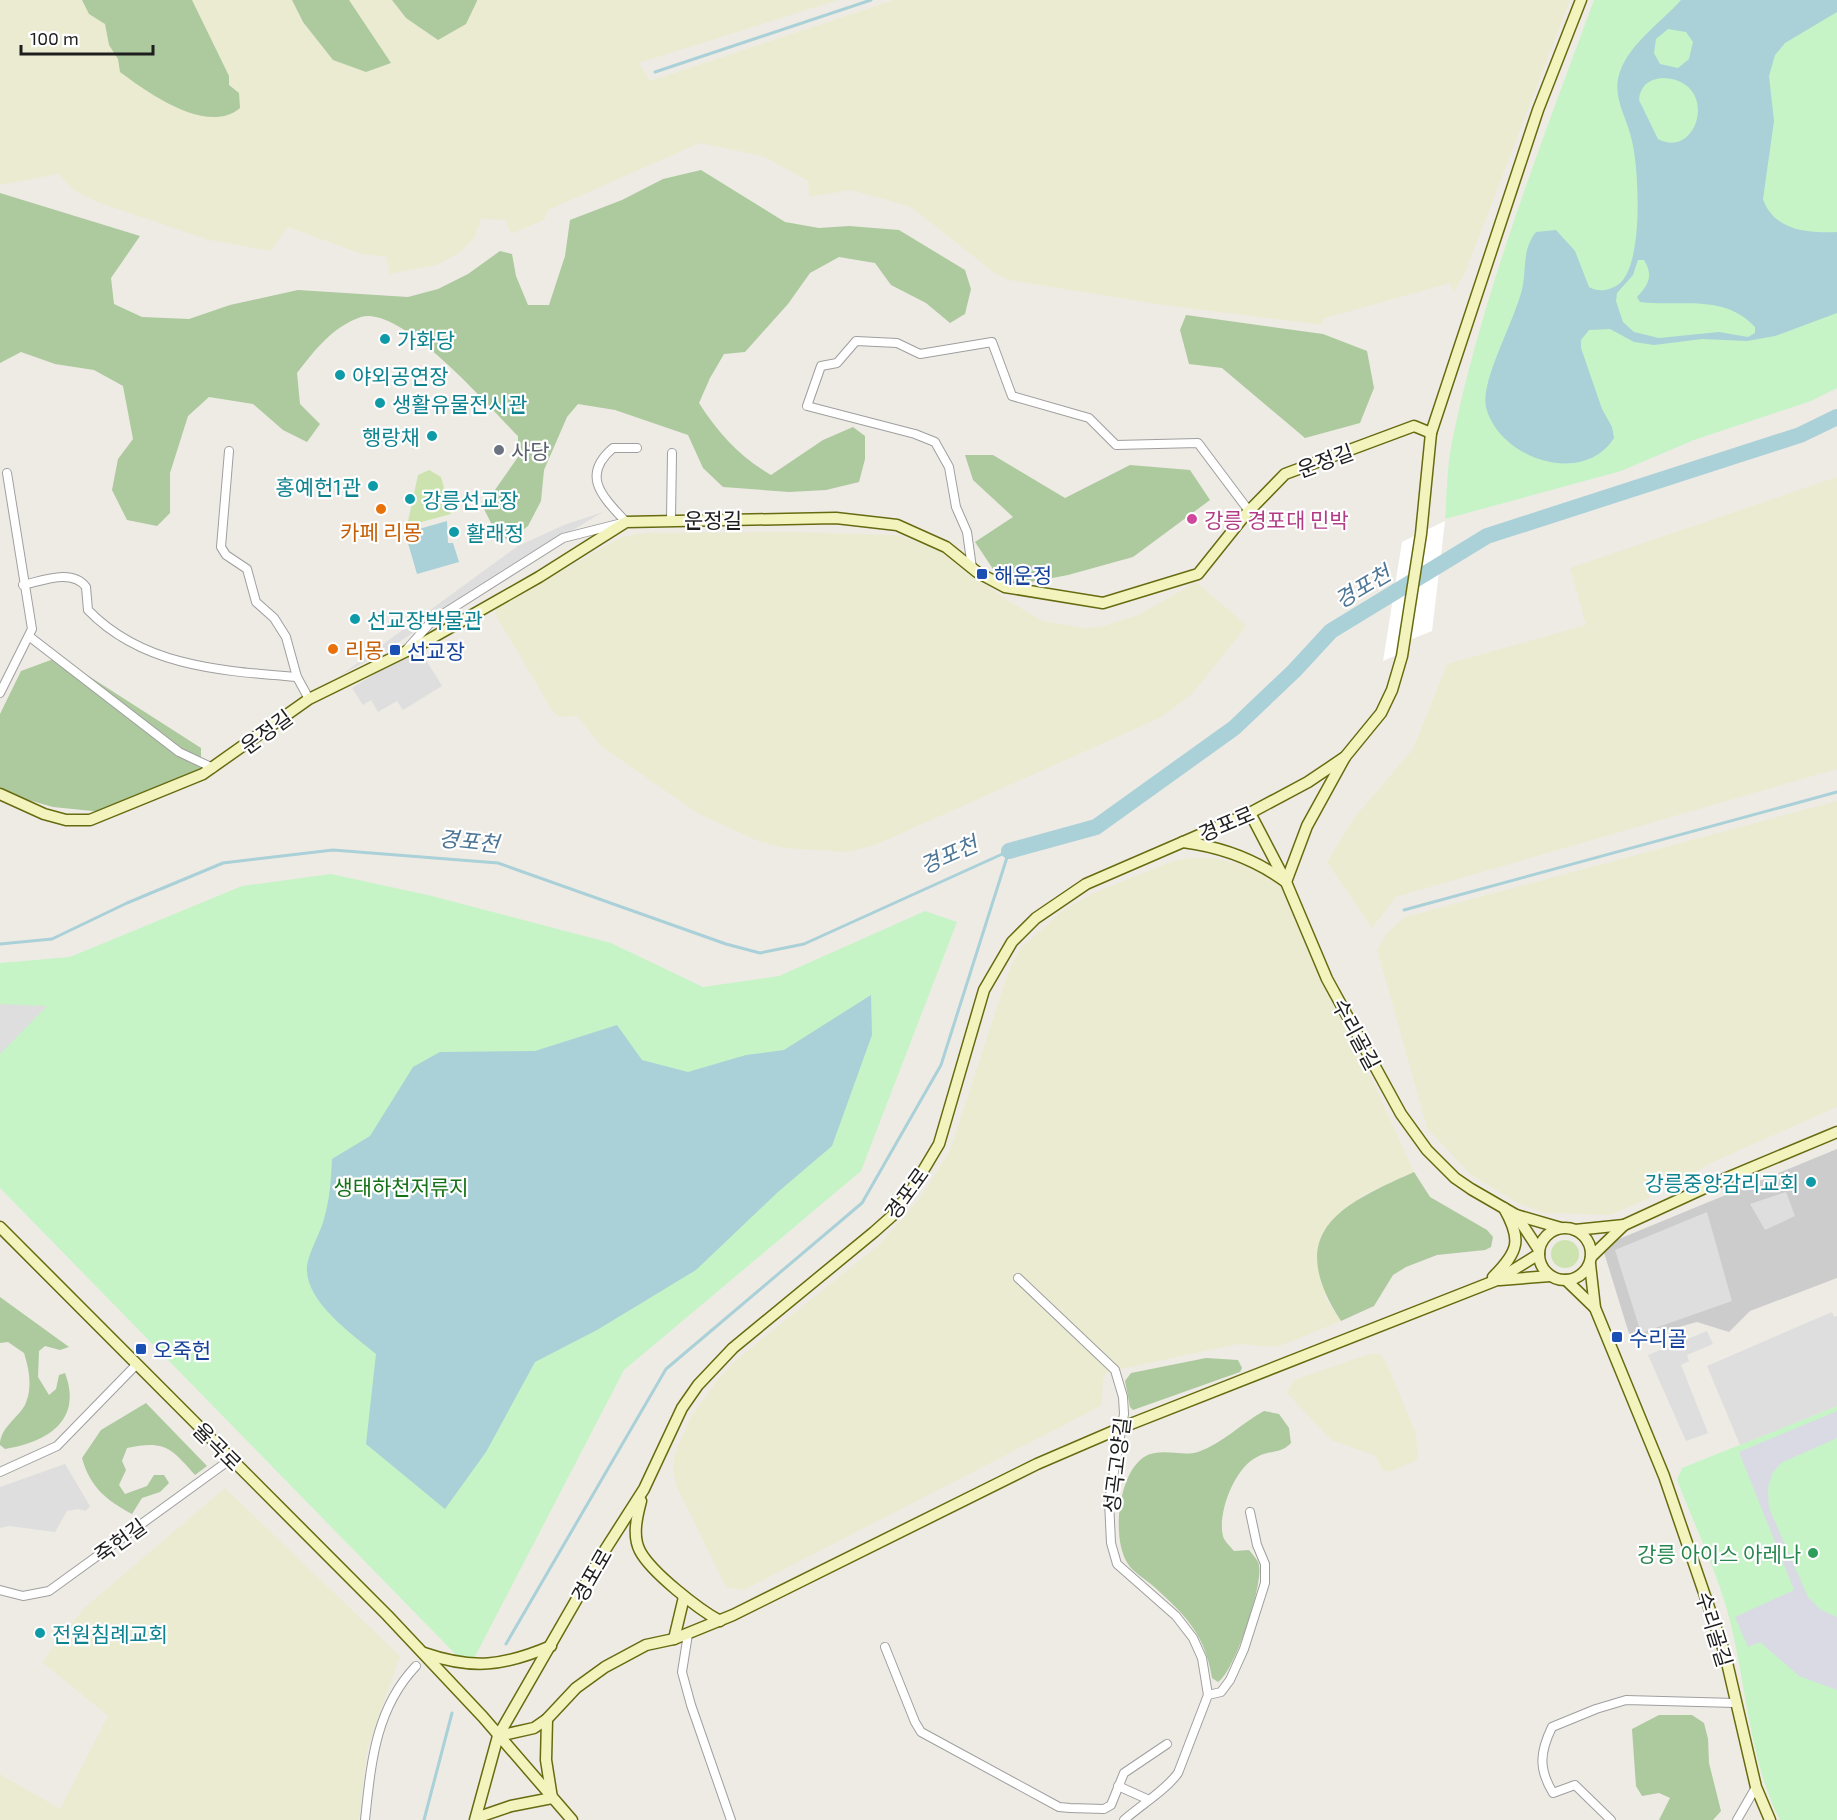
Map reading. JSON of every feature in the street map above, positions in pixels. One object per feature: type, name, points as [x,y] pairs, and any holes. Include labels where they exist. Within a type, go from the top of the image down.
[{"type":"street","name":"경포로","points":[[476,1819],[498,1736],[605,1550],[644,1489],[682,1408],[713,1366],[874,1232],[892,1216],[911,1191],[939,1144],[984,990],[1003,953],[1012,942],[1036,918],[1086,884],[1250,813],[1286,795],[1346,756],[1381,713],[1392,690],[1402,656],[1421,534],[1431,433],[1538,110],[1581,0]]},
{"type":"street","points":[[972,568],[967,532],[956,507],[949,467],[935,442],[915,434],[807,406],[821,366],[837,363],[856,340],[897,343],[920,354],[992,342],[1012,396],[1089,418],[1116,445],[1198,443],[1249,511]]},
{"type":"street","name":"운정길","points":[[0,794],[44,814],[66,820],[90,820],[107,816],[203,774],[309,699],[406,650],[538,578],[626,522],[671,519],[836,518],[897,525],[946,547],[972,568],[1005,587],[1103,603],[1198,574],[1249,511],[1286,474],[1414,426],[1431,433]]},
{"type":"street","points":[[406,650],[432,621],[563,538],[626,522],[598,487],[595,471],[603,457],[613,448],[637,448]]},
{"type":"street","points":[[229,451],[221,547],[226,555],[247,569],[256,602],[274,618],[286,637],[297,677],[309,699]]},
{"type":"street","points":[[671,519],[672,453]]},
{"type":"street","points":[[0,693],[32,629],[23,585],[7,473]]},
{"type":"street","points":[[23,585],[61,577],[77,579],[86,587],[88,610],[107,627],[135,645],[193,667],[297,677]]},
{"type":"street","points":[[30,637],[179,752],[213,768]]},
{"type":"street","points":[[1181,842],[1201,845],[1249,859],[1286,882],[1307,826],[1346,756]]},
{"type":"street","name":"수리골길","points":[[1250,813],[1286,882],[1327,978],[1401,1114],[1427,1150],[1455,1178],[1503,1208],[1516,1215],[1561,1228]]},
{"type":"street","points":[[1550,1275],[1541,1264],[1539,1252],[1545,1237],[1561,1228],[1575,1230],[1624,1225],[1722,1180],[1837,1132]]},
{"type":"street","points":[[1485,1285],[1508,1263],[1517,1240],[1513,1225],[1503,1208]]},
{"type":"street","name":"수리골길","points":[[1516,1215],[1539,1252]]},
{"type":"street","points":[[1497,1280],[1550,1275],[1566,1281],[1583,1274],[1591,1260],[1624,1225]]},
{"type":"street","name":"율곡로","points":[[0,1227],[434,1666],[498,1736]]},
{"type":"street","points":[[1575,1230],[1588,1241],[1591,1260]]},
{"type":"street","points":[[572,1820],[498,1736],[534,1728],[547,1719],[576,1688],[605,1667],[646,1645],[674,1639],[720,1621],[1037,1464],[1123,1427],[1497,1280],[1539,1252]]},
{"type":"street","name":"수리골길","points":[[1591,1260],[1595,1308],[1664,1476],[1725,1654],[1756,1787],[1770,1820]]},
{"type":"street","name":"성곡고양길","points":[[1018,1278],[1115,1370],[1123,1396],[1123,1427],[1109,1501],[1111,1544],[1116,1564],[1176,1616],[1193,1638],[1202,1658],[1208,1695]]},
{"type":"street","name":"수리골길","points":[[1566,1281],[1595,1308]]},
{"type":"street","points":[[0,1473],[57,1446],[136,1365]]},
{"type":"street","name":"죽헌길","points":[[0,1590],[23,1596],[49,1591],[231,1459]]},
{"type":"street","points":[[644,1489],[636,1529],[640,1552],[684,1597],[720,1621]]},
{"type":"street","points":[[1124,1820],[1147,1799],[1170,1784],[1178,1773],[1208,1695],[1221,1692],[1230,1680],[1244,1649],[1264,1583],[1265,1564],[1257,1545],[1250,1512]]},
{"type":"street","points":[[674,1639],[684,1597]]},
{"type":"street","points":[[688,1634],[682,1672],[691,1705],[731,1820]]},
{"type":"street","points":[[420,1652],[449,1662],[490,1665],[514,1661],[551,1646]]},
{"type":"street","points":[[885,1647],[921,1732],[1059,1807],[1104,1809],[1111,1805],[1124,1773],[1167,1744]]},
{"type":"street","points":[[365,1820],[371,1756],[379,1726],[393,1696],[416,1666]]},
{"type":"street","points":[[1611,1820],[1575,1785],[1553,1793],[1545,1779],[1541,1749],[1552,1727],[1626,1700],[1736,1703]]},
{"type":"street","points":[[547,1719],[546,1760],[552,1798]]},
{"type":"street","points":[[1118,1786],[1147,1799]]},
{"type":"street","points":[[1737,1820],[1756,1787]]},
{"type":"street","points":[[476,1819],[511,1806],[552,1798]]},
{"type":"shaded area","points":[[603,512],[526,558],[390,648],[341,675],[518,546],[564,525]]},
{"type":"shaded area","points":[[418,647],[442,686],[403,710],[397,701],[378,712],[371,700],[363,705],[352,688]]},
{"type":"shaded area","points":[[0,1004],[47,1006],[0,1054]]},
{"type":"shaded area","points":[[1837,1149],[1837,1278],[1750,1311],[1729,1332],[1697,1322],[1631,1340],[1602,1246]]},
{"type":"shaded area","points":[[1786,1192],[1795,1216],[1765,1230],[1750,1204]]},
{"type":"shaded area","points":[[1707,1212],[1732,1301],[1641,1333],[1615,1250]]},
{"type":"shaded area","points":[[1832,1312],[1834,1317],[1837,1316],[1837,1406],[1740,1445],[1707,1366]]},
{"type":"shaded area","points":[[1707,1331],[1713,1344],[1687,1355],[1689,1361],[1681,1365],[1708,1433],[1686,1441],[1648,1355]]},
{"type":"shaded area","points":[[1837,1411],[1837,1438],[1781,1463],[1772,1474],[1768,1488],[1769,1508],[1808,1597],[1821,1610],[1837,1617],[1837,1690],[1799,1676],[1760,1642],[1748,1647],[1735,1617],[1794,1590],[1739,1452]]},
{"type":"shaded area","points":[[65,1464],[90,1506],[86,1511],[78,1509],[67,1511],[55,1532],[9,1526],[0,1528],[0,1487]]},
{"type":"green space","points":[[0,0],[82,0],[90,14],[105,24],[109,45],[118,59],[229,85],[228,76],[192,0],[292,0],[303,22],[390,63],[349,0],[392,0],[406,18],[477,0],[838,0],[639,63],[650,81],[894,0],[1570,0],[1465,273],[1454,292],[1450,283],[1322,319],[1323,325],[1163,305],[1009,280],[997,275],[911,207],[851,190],[809,197],[808,181],[765,157],[700,143],[548,210],[544,220],[511,234],[506,220],[481,219],[475,237],[460,252],[437,265],[390,274],[387,257],[362,254],[288,227],[271,251],[209,240],[94,201],[74,190],[58,174],[0,185]]},
{"type":"green space","points":[[82,0],[192,0],[229,76],[229,85],[239,93],[240,108],[226,115],[211,117],[195,114],[161,100],[146,90],[120,72],[118,59],[109,45],[105,24],[89,14]]},
{"type":"green space","points":[[292,0],[349,0],[391,63],[366,72],[333,60],[303,22]]},
{"type":"green space","points":[[392,0],[477,1],[466,24],[438,40],[406,18]]},
{"type":"green space","points":[[1594,0],[1837,0],[1837,388],[1811,401],[1694,440],[1621,471],[1445,519],[1451,447],[1481,326],[1516,216]]},
{"type":"green space","points":[[701,170],[785,222],[819,228],[849,226],[899,230],[965,270],[971,289],[965,314],[950,323],[926,303],[891,285],[875,263],[839,257],[810,273],[788,304],[745,352],[724,354],[710,378],[699,403],[730,444],[760,468],[771,475],[823,440],[853,427],[865,436],[865,459],[859,482],[826,490],[789,492],[723,487],[703,468],[688,435],[615,410],[578,404],[567,417],[544,470],[541,501],[528,526],[509,541],[494,529],[483,507],[518,457],[518,436],[467,383],[421,342],[399,327],[378,318],[361,317],[333,333],[297,373],[300,404],[320,424],[307,442],[283,430],[253,404],[209,397],[188,416],[170,473],[170,513],[157,526],[127,520],[112,490],[118,459],[133,439],[123,386],[94,370],[55,364],[21,352],[0,363],[0,193],[140,236],[111,278],[114,304],[142,317],[189,319],[230,305],[298,290],[408,297],[438,289],[468,274],[500,251],[512,254],[516,276],[528,305],[549,305],[565,256],[570,220],[622,200],[663,179]]},
{"type":"green space","points":[[1186,315],[1323,334],[1367,351],[1374,388],[1360,423],[1305,438],[1222,368],[1189,364],[1180,330]]},
{"type":"green space","points":[[965,455],[993,455],[1065,498],[1130,465],[1190,470],[1210,500],[1133,557],[1068,575],[1005,587],[975,542],[1013,517],[973,480]]},
{"type":"green space","points":[[429,470],[441,477],[451,514],[407,526],[418,475]]},
{"type":"green space","points":[[1837,477],[1837,769],[1396,897],[1372,928],[1327,862],[1354,818],[1413,749],[1447,664],[1586,625],[1570,568]]},
{"type":"green space","points":[[792,532],[896,535],[935,547],[1008,601],[1043,621],[1084,628],[1100,627],[1138,615],[1196,582],[1244,623],[1245,628],[1192,694],[1160,718],[875,845],[848,852],[783,848],[758,841],[699,814],[602,747],[577,716],[560,717],[553,712],[495,614],[497,607],[620,538],[643,533]]},
{"type":"green space","points":[[59,657],[201,748],[201,769],[112,813],[53,807],[0,792],[0,714],[21,671]]},
{"type":"green space","points":[[1837,801],[1837,1107],[1711,1163],[1641,1202],[1610,1215],[1544,1213],[1516,1202],[1470,1174],[1427,1128],[1377,949],[1388,932],[1405,917]]},
{"type":"green space","points":[[1213,858],[1240,864],[1265,874],[1285,890],[1414,1172],[1361,1196],[1325,1297],[1341,1321],[1277,1347],[1238,1344],[1107,1372],[1103,1378],[1102,1404],[1097,1408],[744,1590],[726,1587],[676,1485],[673,1469],[675,1453],[691,1417],[719,1378],[737,1359],[880,1244],[919,1199],[950,1151],[1009,970],[1021,948],[1062,911],[1096,892],[1173,861]]},
{"type":"green space","name":"생태하천저류지","points":[[331,874],[432,896],[611,943],[703,987],[779,976],[925,911],[957,922],[861,1171],[624,1370],[469,1668],[0,1188],[0,963],[70,957],[242,886]]},
{"type":"green space","points":[[1414,1172],[1430,1197],[1487,1230],[1493,1237],[1491,1247],[1485,1250],[1437,1255],[1406,1267],[1393,1275],[1374,1306],[1341,1321],[1324,1290],[1318,1265],[1319,1243],[1328,1225],[1343,1210],[1387,1184]]},
{"type":"green space","points":[[1565,1240],[1575,1244],[1579,1254],[1575,1264],[1565,1268],[1555,1264],[1551,1254],[1555,1244]]},
{"type":"green space","points":[[0,1297],[69,1347],[60,1350],[45,1346],[39,1351],[38,1377],[49,1395],[56,1389],[59,1375],[65,1373],[69,1404],[65,1416],[47,1435],[20,1446],[5,1449],[0,1445],[1,1439],[25,1405],[29,1392],[29,1379],[24,1353],[8,1342],[0,1343]]},
{"type":"green space","points":[[1369,1354],[1380,1354],[1386,1362],[1415,1431],[1418,1454],[1416,1461],[1388,1472],[1382,1470],[1376,1456],[1331,1440],[1287,1393],[1294,1380]]},
{"type":"green space","points":[[1206,1358],[1238,1360],[1242,1368],[1240,1372],[1133,1410],[1130,1407],[1125,1381],[1131,1373]]},
{"type":"green space","points":[[146,1403],[207,1466],[195,1475],[180,1458],[166,1448],[150,1445],[127,1448],[122,1461],[126,1470],[119,1485],[125,1494],[147,1486],[154,1475],[164,1475],[169,1483],[160,1492],[142,1498],[132,1514],[100,1492],[85,1468],[82,1458],[101,1430]]},
{"type":"green space","points":[[1837,1406],[1837,1820],[1780,1820],[1770,1798],[1755,1749],[1725,1603],[1677,1480],[1682,1468]]},
{"type":"green space","points":[[1264,1411],[1279,1414],[1289,1428],[1291,1443],[1283,1449],[1261,1455],[1249,1462],[1235,1480],[1225,1504],[1222,1526],[1224,1538],[1234,1551],[1249,1550],[1259,1565],[1259,1576],[1257,1591],[1239,1646],[1225,1675],[1218,1682],[1212,1678],[1209,1662],[1198,1636],[1183,1615],[1128,1564],[1120,1539],[1120,1508],[1128,1477],[1135,1465],[1144,1457],[1164,1452],[1198,1452],[1216,1443]]},
{"type":"green space","points":[[225,1488],[400,1656],[367,1750],[359,1820],[0,1820],[0,1774],[60,1809],[108,1716],[42,1662],[84,1608]]},
{"type":"green space","points":[[1659,1715],[1692,1715],[1704,1723],[1708,1739],[1709,1763],[1721,1811],[1713,1820],[1659,1820],[1670,1798],[1659,1793],[1642,1796],[1636,1786],[1632,1729]]},
{"type":"water","points":[[1681,0],[1837,0],[1837,12],[1785,43],[1775,55],[1769,76],[1774,121],[1763,199],[1768,210],[1784,224],[1815,232],[1837,232],[1837,313],[1775,336],[1747,341],[1702,339],[1654,345],[1634,342],[1610,329],[1589,330],[1581,340],[1581,348],[1602,409],[1612,427],[1614,438],[1600,453],[1583,461],[1563,463],[1543,460],[1524,453],[1507,441],[1494,425],[1486,407],[1488,381],[1523,285],[1529,244],[1536,232],[1556,230],[1575,251],[1589,287],[1593,289],[1612,288],[1619,284],[1627,273],[1633,257],[1636,238],[1638,194],[1630,133],[1618,95],[1618,79],[1622,67],[1635,46]],"holes":[[[1668,29],[1686,32],[1693,42],[1689,59],[1678,68],[1660,64],[1654,53],[1656,39]],[[1656,79],[1680,82],[1692,91],[1697,103],[1697,117],[1693,129],[1684,139],[1672,143],[1658,139],[1639,100],[1643,87]],[[1638,260],[1644,260],[1649,276],[1647,284],[1637,297],[1640,302],[1716,305],[1743,316],[1755,327],[1755,333],[1748,337],[1719,332],[1659,338],[1634,332],[1623,322],[1616,301],[1617,293],[1633,275]]]},
{"type":"water","points":[[447,521],[448,543],[453,543],[459,562],[417,574],[405,533]]},
{"type":"water","name":"생태하천저류지","points":[[871,995],[872,1035],[832,1146],[778,1192],[696,1270],[597,1330],[535,1362],[486,1452],[445,1509],[366,1444],[376,1354],[343,1327],[321,1304],[308,1279],[307,1266],[326,1212],[332,1159],[370,1136],[413,1067],[440,1052],[535,1051],[617,1025],[642,1060],[688,1072],[746,1055],[784,1050]]},
{"type":"pier","points":[[1445,521],[1432,631],[1407,641],[1406,651],[1383,661],[1402,542]]},
{"type":"waterway","points":[[655,72],[871,0]]},
{"type":"waterway","name":"경포천","points":[[1009,851],[1096,827],[1234,728],[1294,671],[1331,631],[1487,536],[1800,435],[1837,417]]},
{"type":"waterway","points":[[1404,910],[1837,792]]},
{"type":"waterway","name":"경포천","points":[[0,944],[52,939],[127,903],[223,863],[333,850],[498,863],[726,944],[760,953],[804,944],[1009,851]]},
{"type":"waterway","points":[[506,1644],[666,1369],[862,1203],[941,1065],[1009,851]]},
{"type":"waterway","points":[[424,1820],[452,1713]]},
{"type":"place","name":"가화당","points":[[385,339]]},
{"type":"place","name":"야외공연장","points":[[340,375]]},
{"type":"place","name":"생활유물전시관","points":[[380,403]]},
{"type":"place","name":"행랑채","points":[[432,436]]},
{"type":"place","name":"사당","points":[[499,450]]},
{"type":"place","name":"홍예헌1관","points":[[373,486]]},
{"type":"place","name":"강릉선교장","points":[[410,499]]},
{"type":"place","name":"카페 리몽","points":[[381,509]]},
{"type":"place","name":"강릉 경포대 민박","points":[[1192,519]]},
{"type":"place","name":"활래정","points":[[454,532]]},
{"type":"place","name":"해운정","points":[[982,574]]},
{"type":"place","name":"선교장박물관","points":[[355,619]]},
{"type":"place","name":"리몽","points":[[333,649]]},
{"type":"place","name":"선교장","points":[[395,650]]},
{"type":"place","name":"강릉중앙감리교회","points":[[1811,1182]]},
{"type":"place","name":"수리골","points":[[1617,1337]]},
{"type":"place","name":"오죽헌","points":[[141,1349]]},
{"type":"place","name":"강릉 아이스 아레나","points":[[1813,1553]]},
{"type":"place","name":"전원침례교회","points":[[40,1633]]}]
